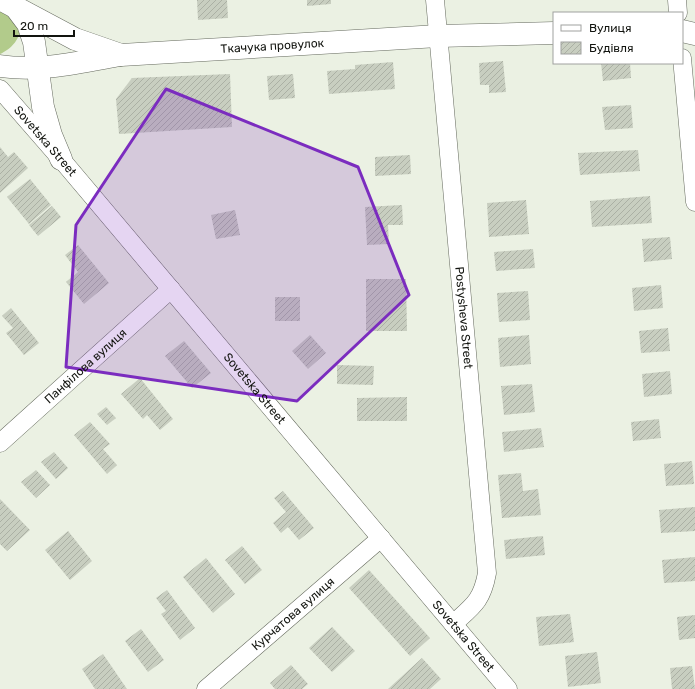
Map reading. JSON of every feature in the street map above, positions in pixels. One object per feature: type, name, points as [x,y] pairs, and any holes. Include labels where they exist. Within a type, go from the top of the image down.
[{"type":"street","name":"Postysheva Street","points":[[435,0],[486,573],[483,591],[474,606],[453,624]]},
{"type":"street","points":[[677,0],[678,12]]},
{"type":"street","name":"Ткачука провулок","points":[[9,4],[75,38],[121,55],[438,36],[553,33]]},
{"type":"street","points":[[9,4],[28,24],[34,42],[39,88],[43,107],[51,135],[61,159]]},
{"type":"street","points":[[683,30],[695,29]]},
{"type":"street","points":[[683,30],[695,34]]},
{"type":"street","points":[[0,66],[38,68],[121,55]]},
{"type":"street","points":[[683,64],[695,202]]},
{"type":"street","name":"Sovetska Street","points":[[0,89],[61,159],[508,689]]},
{"type":"street","name":"Панфілова вулиця","points":[[0,443],[171,289]]},
{"type":"street","name":"Курчатова вулиця","points":[[206,689],[381,538]]},
{"type":"highlighted area","points":[[166,89],[358,167],[409,295],[297,401],[66,367],[76,225]]},
{"type":"green space","points":[[0,7],[15,19],[18,24],[19,34],[12,46],[0,54]]},
{"type":"building","points":[[197,0],[227,0],[228,18],[198,20]]},
{"type":"building","points":[[307,0],[331,0],[331,4],[307,6]]},
{"type":"building","points":[[503,61],[506,92],[489,93],[489,85],[480,85],[479,63]]},
{"type":"building","points":[[393,62],[395,89],[329,94],[327,71],[355,69],[355,65]]},
{"type":"building","points":[[601,64],[630,64],[631,78],[603,81]]},
{"type":"building","points":[[230,74],[232,127],[119,134],[116,99],[132,78]]},
{"type":"building","points":[[293,74],[295,98],[269,100],[267,76]]},
{"type":"building","points":[[631,105],[633,128],[605,130],[602,107]]},
{"type":"building","points":[[0,147],[8,157],[14,152],[28,168],[0,193]]},
{"type":"building","points":[[638,150],[640,171],[580,175],[578,153]]},
{"type":"building","points":[[410,155],[411,174],[375,176],[375,157]]},
{"type":"building","points":[[30,179],[51,205],[29,224],[7,197]]},
{"type":"building","points":[[650,196],[652,223],[592,227],[590,201]]},
{"type":"building","points":[[526,200],[529,234],[489,237],[487,203]]},
{"type":"building","points":[[402,205],[403,225],[388,225],[389,244],[367,245],[365,207]]},
{"type":"building","points":[[52,206],[61,217],[38,236],[29,225]]},
{"type":"building","points":[[235,210],[240,235],[216,239],[211,215]]},
{"type":"building","points":[[670,237],[672,259],[644,262],[642,239]]},
{"type":"building","points":[[78,245],[109,283],[84,304],[66,282],[78,272],[65,255]]},
{"type":"building","points":[[533,249],[535,268],[496,271],[494,252]]},
{"type":"building","points":[[366,279],[406,279],[407,331],[366,331]]},
{"type":"building","points":[[661,285],[663,308],[634,311],[632,288]]},
{"type":"building","points":[[528,291],[530,320],[499,322],[497,293]]},
{"type":"building","points":[[275,297],[300,297],[300,321],[275,321]]},
{"type":"building","points":[[11,308],[39,343],[24,355],[6,333],[13,328],[2,316]]},
{"type":"building","points":[[668,328],[670,351],[641,353],[639,331]]},
{"type":"building","points":[[310,335],[326,353],[308,369],[292,351]]},
{"type":"building","points":[[529,335],[531,364],[500,367],[498,338]]},
{"type":"building","points":[[184,341],[211,373],[192,388],[165,356]]},
{"type":"building","points":[[337,365],[374,366],[373,385],[337,384]]},
{"type":"building","points":[[670,371],[672,394],[644,397],[642,374]]},
{"type":"building","points":[[140,378],[173,419],[160,430],[147,415],[143,419],[121,394]]},
{"type":"building","points":[[532,384],[535,412],[504,415],[501,386]]},
{"type":"building","points":[[407,397],[407,421],[357,421],[357,398]]},
{"type":"building","points":[[106,407],[116,418],[107,425],[97,414]]},
{"type":"building","points":[[659,419],[661,438],[633,441],[631,422]]},
{"type":"building","points":[[90,422],[110,444],[103,449],[117,465],[107,474],[74,435]]},
{"type":"building","points":[[541,428],[544,447],[504,452],[502,432]]},
{"type":"building","points":[[54,452],[68,468],[56,479],[41,462]]},
{"type":"building","points":[[692,461],[694,484],[666,486],[664,464]]},
{"type":"building","points":[[36,470],[50,485],[36,498],[21,482]]},
{"type":"building","points":[[521,473],[523,491],[538,489],[541,515],[502,518],[498,475]]},
{"type":"building","points":[[283,491],[314,528],[299,540],[288,527],[281,533],[273,523],[286,512],[274,498]]},
{"type":"building","points":[[0,499],[30,530],[7,551],[0,544]]},
{"type":"building","points":[[695,507],[695,531],[661,533],[659,510]]},
{"type":"building","points":[[68,531],[92,561],[70,580],[45,550]]},
{"type":"building","points":[[543,536],[545,555],[506,559],[504,540]]},
{"type":"building","points":[[242,546],[262,570],[245,584],[225,560]]},
{"type":"building","points":[[695,557],[695,581],[664,583],[662,560]]},
{"type":"building","points":[[206,558],[235,594],[213,613],[183,577]]},
{"type":"building","points":[[369,570],[430,638],[410,656],[349,588]]},
{"type":"building","points":[[167,590],[195,628],[180,640],[161,614],[166,611],[156,598]]},
{"type":"building","points":[[570,614],[574,642],[539,646],[536,617]]},
{"type":"building","points":[[695,615],[695,638],[679,640],[677,617]]},
{"type":"building","points":[[332,627],[355,651],[332,672],[309,648]]},
{"type":"building","points":[[141,629],[164,660],[148,672],[125,641]]},
{"type":"building","points":[[597,652],[601,683],[568,687],[565,656]]},
{"type":"building","points":[[103,654],[127,689],[95,689],[82,669]]},
{"type":"building","points":[[422,658],[441,679],[430,689],[388,689]]},
{"type":"building","points":[[291,665],[308,684],[302,689],[275,689],[270,683]]},
{"type":"building","points":[[692,666],[695,689],[672,689],[670,668]]}]
